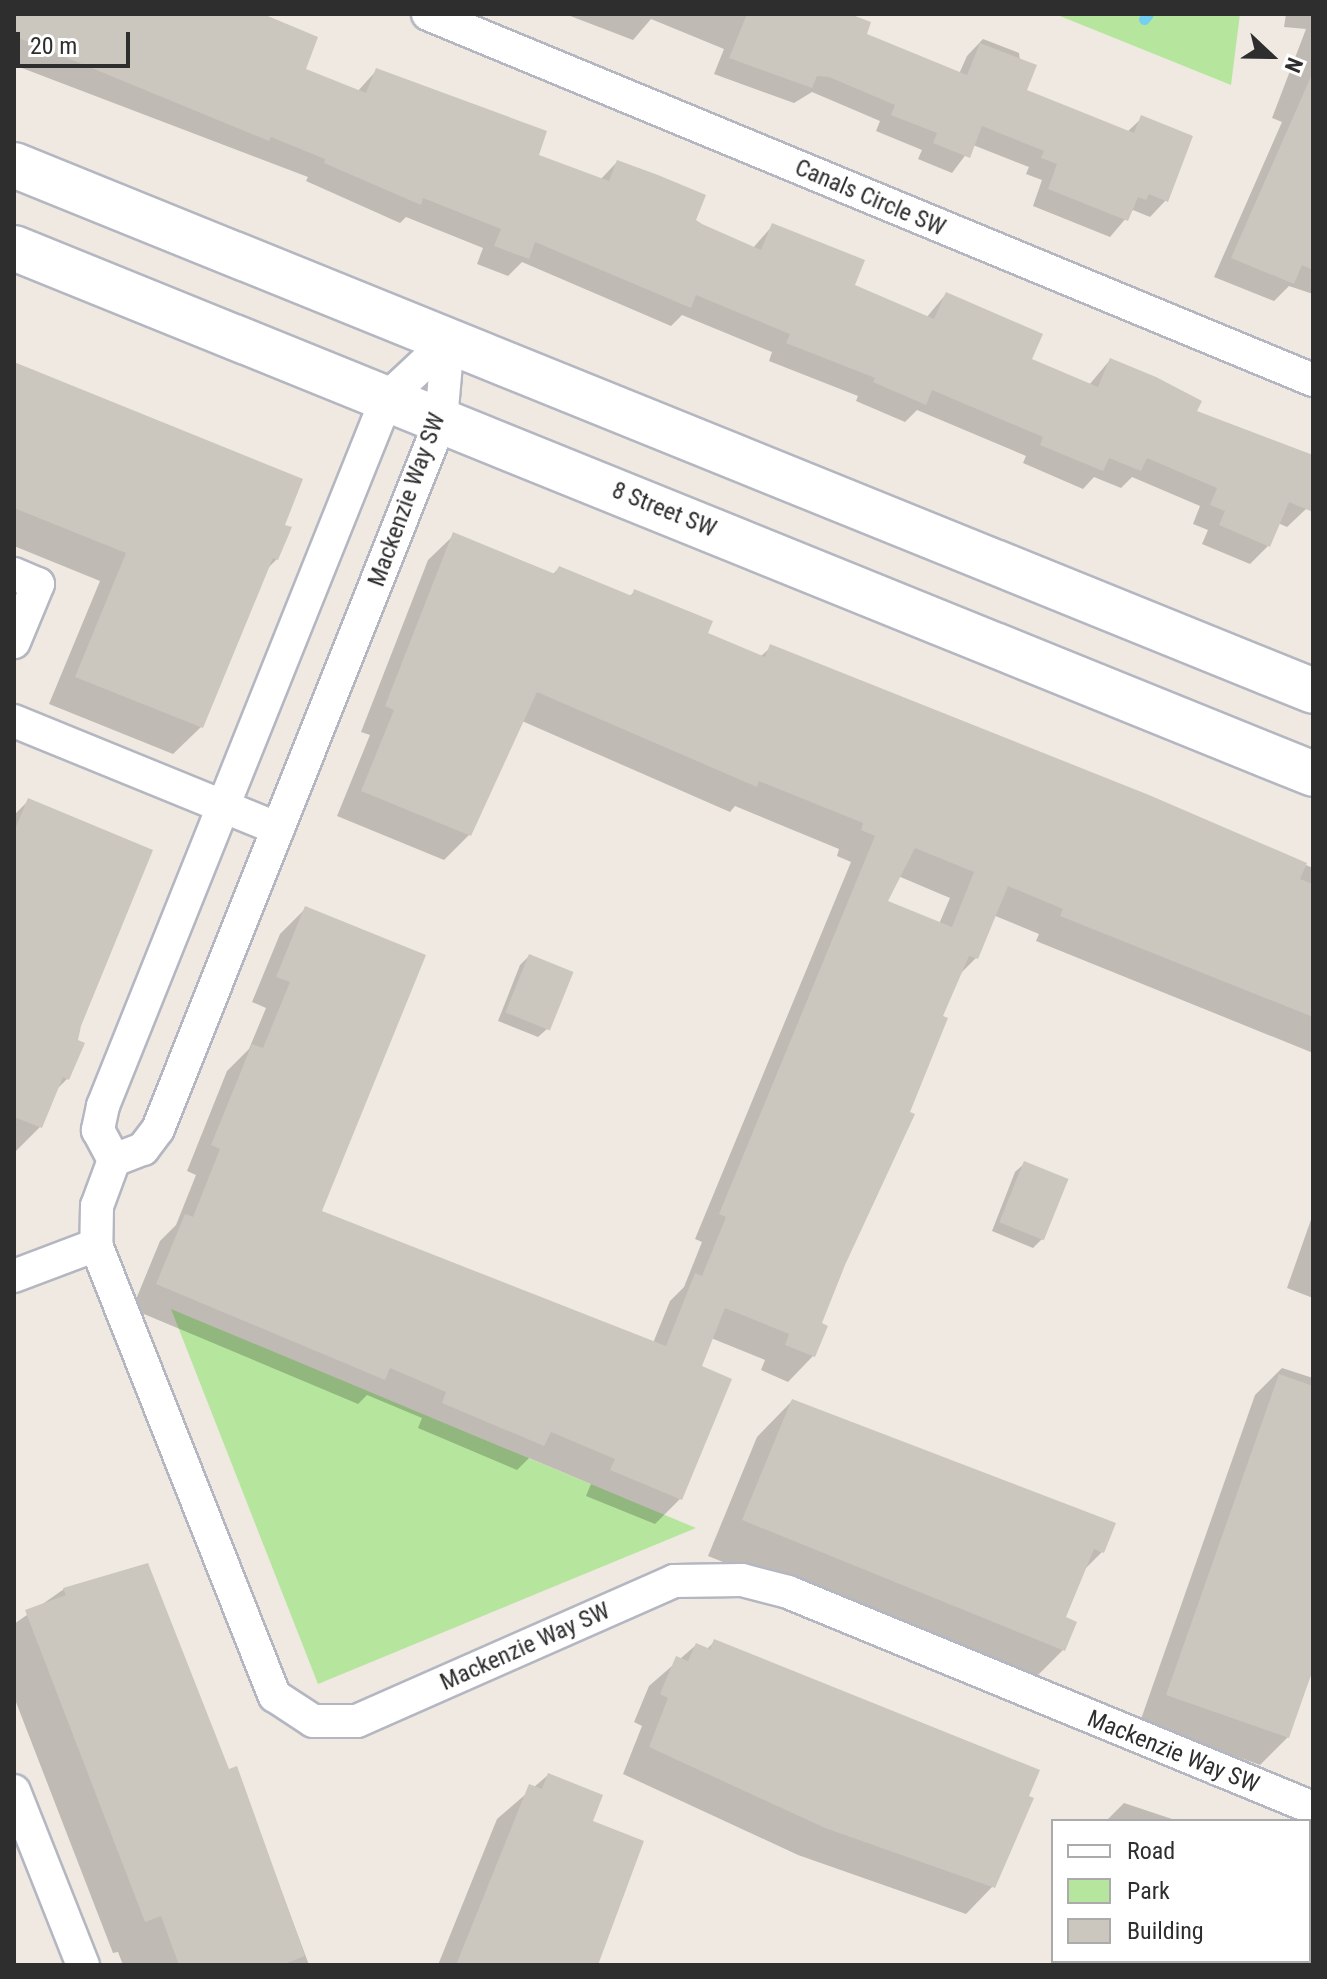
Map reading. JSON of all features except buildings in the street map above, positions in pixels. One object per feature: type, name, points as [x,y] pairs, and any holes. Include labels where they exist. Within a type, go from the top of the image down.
[{"type":"main road","points":[[14,165],[1313,691]]},
{"type":"main road","name":"8 Street SW","points":[[14,248],[1313,774]]},
{"type":"street","name":"Canals Circle SW","points":[[428,14],[1313,380]]},
{"type":"street","name":"Mackenzie Way SW","points":[[448,341],[387,398],[103,1106],[98,1130],[114,1160],[97,1206],[96,1245],[275,1696],[313,1721],[357,1721],[674,1581],[742,1580],[788,1592],[1313,1808]]},
{"type":"street","name":"Mackenzie Way SW","points":[[114,1160],[143,1149],[158,1129],[441,420],[448,341]]},
{"type":"street","points":[[14,574],[38,584],[14,642]]},
{"type":"street","points":[[14,721],[278,829]]},
{"type":"street","points":[[14,1276],[96,1245]]},
{"type":"street","points":[[14,1791],[83,1965]]},
{"type":"green space","points":[[1055,14],[1240,14],[1231,85]]},
{"type":"green space","points":[[171,1309],[696,1528],[318,1684]]},
{"type":"waterway","points":[[1144,19],[1148,14]]}]
